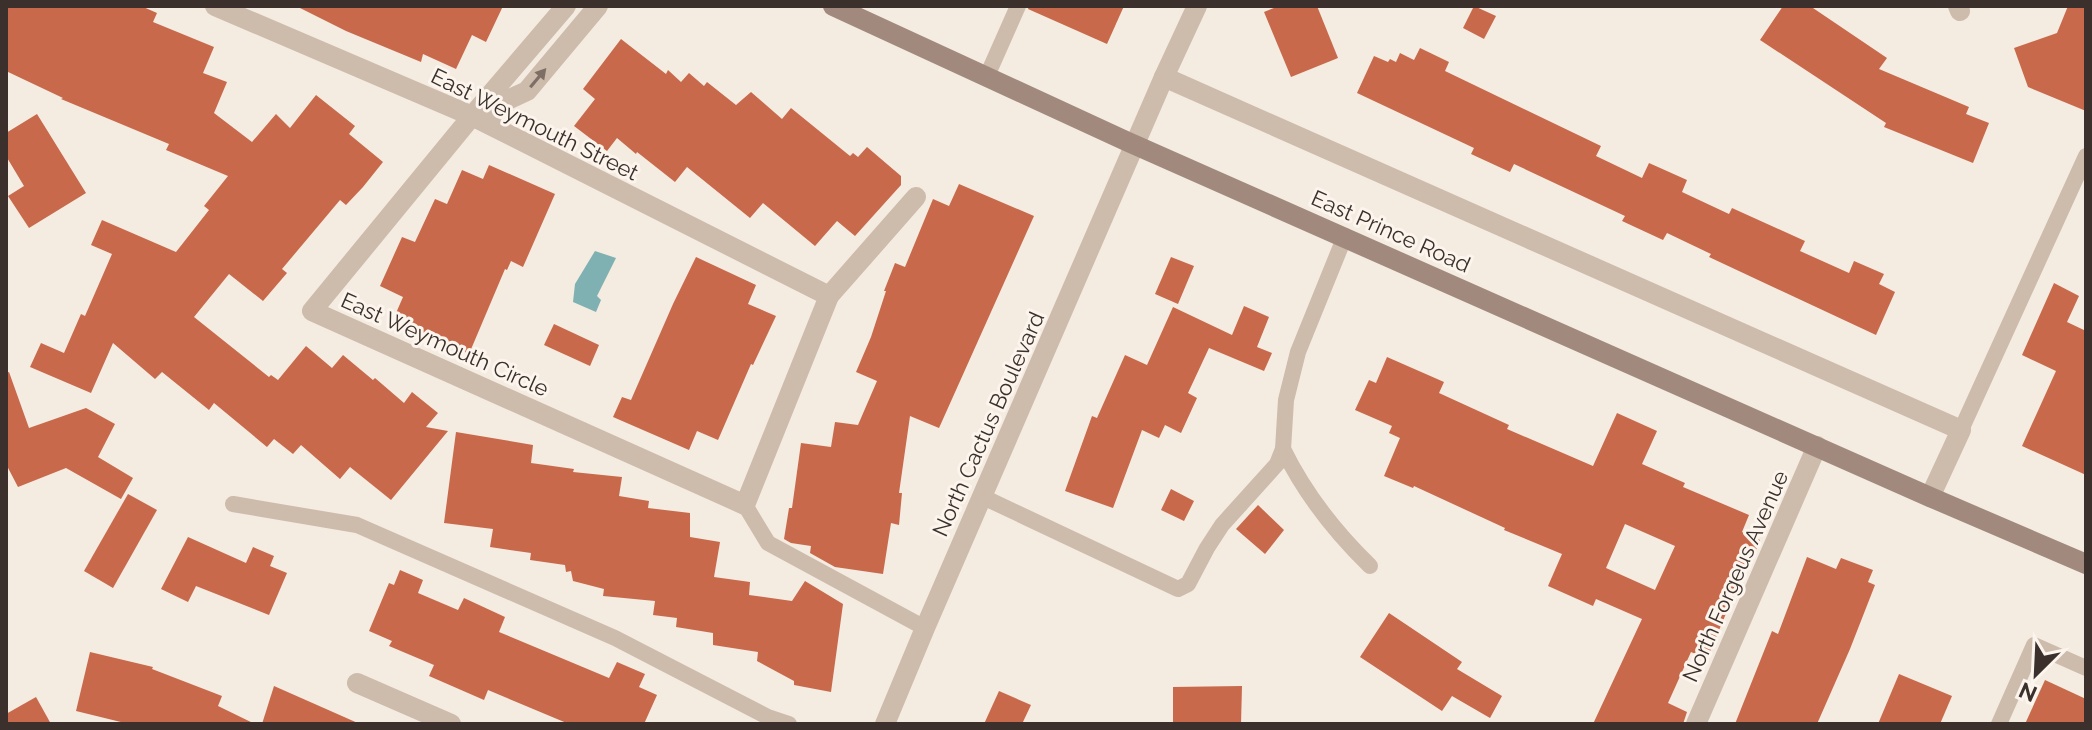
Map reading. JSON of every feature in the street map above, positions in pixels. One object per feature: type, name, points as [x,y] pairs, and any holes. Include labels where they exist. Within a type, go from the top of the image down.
[{"type":"main road","name":"East Prince Road","points":[[833,6],[1136,144],[2086,564]]},
{"type":"street","name":"East Weymouth Street","points":[[215,6],[472,116],[829,296]]},
{"type":"street","name":"East Weymouth Circle","points":[[566,6],[312,311],[745,505]]},
{"type":"street","points":[[472,116],[527,91],[598,6]]},
{"type":"street","name":"North Cactus Boulevard","points":[[885,724],[1197,6]]},
{"type":"street","points":[[1164,77],[1961,430],[1930,497]]},
{"type":"street","points":[[745,505],[829,296],[916,197]]},
{"type":"street","name":"North Forgeus Avenue","points":[[1696,724],[1817,446]]},
{"type":"street","points":[[357,683],[451,724]]},
{"type":"lane","points":[[987,76],[1018,6]]},
{"type":"lane","points":[[1961,430],[2086,156]]},
{"type":"lane","points":[[983,497],[1178,589],[1188,584],[1222,525],[1277,464],[1283,449],[1286,400],[1298,352],[1345,236]]},
{"type":"lane","points":[[1283,449],[1309,497],[1344,542],[1370,566]]},
{"type":"lane","points":[[233,504],[357,525],[615,638],[768,717],[789,724]]},
{"type":"lane","points":[[745,505],[768,543],[925,628]]},
{"type":"lane","points":[[1999,724],[2034,645],[2086,668]]},
{"type":"water","points":[[595,251],[616,258],[597,296],[601,300],[596,312],[573,302],[575,284]]},
{"type":"building","points":[[6,6],[141,6],[157,13],[153,22],[214,47],[203,73],[227,82],[214,113],[252,142],[276,114],[290,128],[316,95],[355,126],[349,134],[383,162],[363,187],[346,205],[340,200],[282,269],[287,273],[263,301],[229,274],[194,317],[269,377],[271,375],[278,380],[306,346],[332,368],[343,355],[404,403],[412,392],[438,413],[426,427],[448,431],[391,500],[350,467],[340,479],[301,445],[293,454],[274,439],[267,447],[214,403],[209,410],[162,372],[155,379],[113,343],[91,393],[30,367],[41,343],[64,353],[81,314],[85,316],[112,254],[91,245],[102,220],[176,252],[209,210],[204,206],[228,176],[166,150],[169,144],[61,99],[6,71]]},
{"type":"building","points":[[296,6],[503,6],[486,42],[472,35],[456,69],[423,54],[421,62]]},
{"type":"building","points":[[1029,6],[1124,6],[1107,44],[1028,9]]},
{"type":"building","points":[[1279,6],[1317,6],[1338,58],[1291,77],[1264,12]]},
{"type":"building","points":[[1474,6],[1496,16],[1484,39],[1463,28]]},
{"type":"building","points":[[1783,6],[1810,6],[1887,58],[1879,69],[1969,107],[1966,114],[1989,123],[1973,163],[1884,127],[1886,123],[1760,40]]},
{"type":"building","points":[[2068,6],[2086,6],[2086,111],[2028,87],[2014,48],[2057,33]]},
{"type":"building","points":[[621,39],[681,82],[689,73],[704,86],[707,82],[736,105],[751,92],[782,119],[791,108],[850,156],[853,153],[858,157],[867,147],[901,176],[901,185],[855,236],[837,221],[815,246],[763,203],[750,218],[687,167],[675,182],[617,138],[607,151],[574,126],[595,99],[583,89]]},
{"type":"building","points":[[1420,48],[1449,62],[1445,71],[1601,146],[1596,156],[1642,178],[1649,163],[1687,180],[1682,192],[1729,214],[1732,208],[1805,241],[1800,251],[1849,273],[1854,261],[1884,274],[1879,284],[1895,292],[1876,335],[1709,257],[1711,254],[1667,233],[1663,240],[1622,221],[1625,216],[1514,164],[1510,172],[1471,154],[1474,148],[1357,93],[1374,56],[1396,62],[1400,53],[1414,60]]},
{"type":"building","points":[[37,114],[86,193],[29,228],[8,196],[24,186],[6,156],[6,133]]},
{"type":"building","points":[[489,165],[555,194],[523,267],[511,261],[505,269],[469,354],[393,320],[403,297],[380,286],[402,237],[415,242],[435,199],[447,204],[462,170],[483,179]]},
{"type":"building","points":[[959,184],[1034,216],[939,428],[910,416],[899,493],[902,493],[899,525],[891,523],[883,574],[835,567],[810,553],[811,546],[784,539],[789,508],[792,508],[801,443],[831,447],[835,422],[858,425],[877,381],[856,372],[895,263],[905,267],[933,199],[949,206]]},
{"type":"building","points":[[696,257],[756,285],[748,304],[776,316],[718,440],[697,431],[689,450],[613,417],[622,397],[631,400]]},
{"type":"building","points":[[1171,257],[1194,266],[1178,304],[1155,294]]},
{"type":"building","points":[[2054,283],[2079,296],[2067,322],[2086,331],[2086,475],[2022,446],[2056,371],[2022,355]]},
{"type":"building","points":[[1244,306],[1269,317],[1257,347],[1272,353],[1264,371],[1209,348],[1188,393],[1197,398],[1181,433],[1165,425],[1159,438],[1142,430],[1113,508],[1065,491],[1092,416],[1097,418],[1125,355],[1147,365],[1173,307],[1232,335]]},
{"type":"building","points":[[554,324],[599,345],[590,366],[544,345]]},
{"type":"building","points":[[1387,357],[1444,382],[1439,393],[1509,425],[1507,429],[1593,466],[1617,413],[1657,431],[1642,464],[1685,483],[1683,487],[1749,515],[1742,532],[1760,540],[1751,562],[1748,561],[1707,659],[1691,652],[1668,703],[1687,712],[1683,724],[1593,724],[1642,619],[1596,599],[1593,606],[1548,586],[1562,554],[1504,530],[1414,486],[1384,476],[1400,438],[1389,433],[1392,426],[1355,410],[1369,380],[1376,383]],"holes":[[[1625,524],[1675,546],[1655,590],[1606,568]]]},
{"type":"building","points":[[9,372],[29,428],[86,408],[115,424],[98,457],[133,478],[121,499],[66,468],[18,487],[6,464],[6,373]]},
{"type":"building","points":[[456,432],[533,445],[531,463],[574,469],[573,472],[622,477],[619,496],[649,501],[648,508],[690,513],[690,537],[720,542],[714,577],[750,582],[749,595],[792,601],[805,581],[843,604],[831,692],[794,685],[794,681],[757,661],[758,652],[713,645],[713,633],[676,627],[677,618],[653,615],[655,601],[603,596],[604,589],[573,581],[571,571],[566,572],[565,565],[530,560],[531,553],[490,547],[493,529],[444,523]]},
{"type":"building","points":[[1171,489],[1194,501],[1184,521],[1161,510]]},
{"type":"building","points":[[128,494],[157,510],[113,588],[84,571]]},
{"type":"building","points":[[1258,505],[1284,530],[1265,554],[1236,529]]},
{"type":"building","points":[[188,537],[246,563],[253,547],[274,556],[270,566],[287,573],[269,615],[196,586],[188,602],[161,589]]},
{"type":"building","points":[[1807,557],[1836,569],[1841,558],[1873,570],[1868,582],[1875,585],[1850,649],[1817,724],[1735,724],[1772,631],[1778,634]]},
{"type":"building","points":[[400,570],[423,580],[418,593],[458,610],[464,598],[505,617],[499,632],[609,678],[617,662],[645,674],[639,687],[657,695],[644,724],[569,724],[488,690],[484,700],[429,676],[434,665],[389,646],[392,641],[369,631],[389,583],[394,585]]},
{"type":"building","points":[[1389,613],[1462,662],[1457,669],[1502,696],[1490,718],[1452,696],[1442,711],[1360,657]]},
{"type":"building","points":[[90,652],[153,667],[222,696],[218,706],[255,724],[129,724],[76,711]]},
{"type":"building","points":[[1899,674],[1952,696],[1940,724],[1878,724]]},
{"type":"building","points":[[2045,680],[2086,699],[2086,724],[2025,724]]},
{"type":"building","points":[[274,686],[360,724],[262,724]]},
{"type":"building","points":[[1242,686],[1241,724],[1173,724],[1173,687]]},
{"type":"building","points":[[999,691],[1031,705],[1022,724],[984,724]]},
{"type":"building","points":[[36,697],[51,724],[6,724],[6,714]]}]
